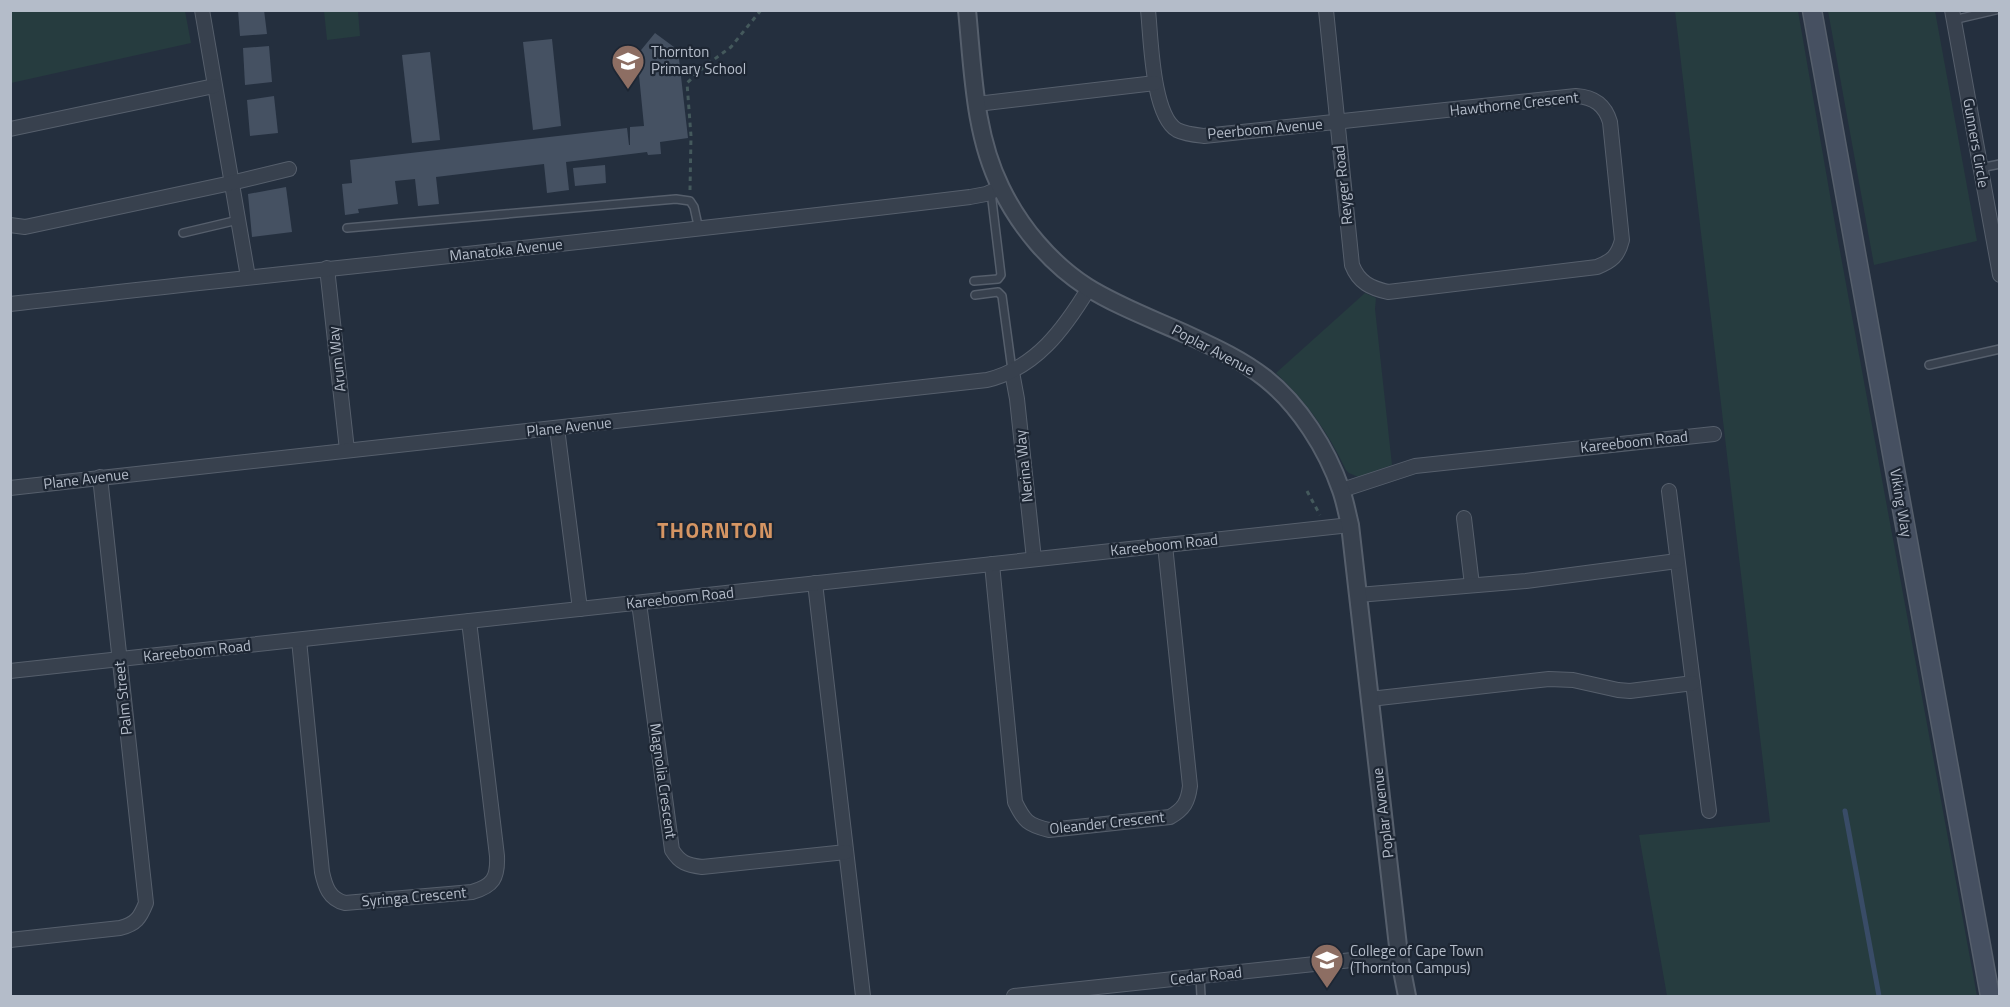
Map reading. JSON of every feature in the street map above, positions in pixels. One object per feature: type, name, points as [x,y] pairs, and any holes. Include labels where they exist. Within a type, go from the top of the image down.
[{"type":"main road","name":"Viking Way","points":[[1812,10],[1990,996]]},
{"type":"street","points":[[202,10],[248,277]]},
{"type":"street","name":"Poplar Avenue","points":[[967,10],[977,104],[996,190],[1035,240],[1062,268],[1089,288],[1226,353],[1266,380],[1297,411],[1326,455],[1341,490],[1350,525],[1399,955],[1407,996]]},
{"type":"street","name":"Peerboom Avenue","points":[[1148,10],[1155,84],[1164,115],[1175,129],[1204,136],[1336,122]]},
{"type":"street","name":"Reyger Road","points":[[1326,10],[1352,265],[1356,276],[1365,284]]},
{"type":"street","name":"Gunners Circle","points":[[1953,15],[1980,168],[1994,212],[2000,275]]},
{"type":"street","points":[[977,104],[1155,84]]},
{"type":"street","points":[[10,129],[214,86]]},
{"type":"street","name":"Hawthorne Crescent","points":[[1336,122],[1584,96],[1599,103],[1608,114],[1610,122],[1622,240],[1619,251],[1612,261],[1597,267],[1388,292],[1365,284]]},
{"type":"street","points":[[10,225],[26,227],[290,169]]},
{"type":"street","name":"Manatoka Avenue","points":[[10,304],[327,268],[699,230],[970,197],[996,190]]},
{"type":"street","name":"Arum Way","points":[[327,268],[347,450]]},
{"type":"street","name":"Plane Avenue","points":[[10,488],[987,381],[1012,372],[1041,352],[1089,288]]},
{"type":"street","name":"Nerina Way","points":[[1012,372],[1017,398],[1034,560]]},
{"type":"street","points":[[557,428],[580,609]]},
{"type":"street","name":"Kareeboom Road","points":[[1341,490],[1415,466],[1714,434]]},
{"type":"street","name":"Palm Street","points":[[10,940],[131,926],[140,918],[146,903],[100,477]]},
{"type":"street","points":[[1669,491],[1709,811]]},
{"type":"street","points":[[1464,518],[1472,585]]},
{"type":"street","name":"Kareeboom Road","points":[[10,671],[1350,525]]},
{"type":"street","name":"Oleander Crescent","points":[[992,564],[1015,802],[1023,818],[1032,826],[1049,830],[1170,817],[1181,811],[1189,801],[1190,786],[1165,545]]},
{"type":"street","points":[[1358,595],[1526,581],[1677,561]]},
{"type":"street","points":[[815,583],[863,996]]},
{"type":"street","name":"Magnolia Crescent","points":[[639,603],[672,850],[678,861],[688,866],[702,867],[846,852]]},
{"type":"street","name":"Syringa Crescent","points":[[299,640],[322,872],[325,886],[331,895],[336,901],[345,903],[472,892],[493,882],[498,868],[469,621]]},
{"type":"street","points":[[1370,699],[1549,679],[1585,681],[1624,691],[1693,683]]},
{"type":"street","name":"Cedar Road","points":[[1014,996],[1399,955]]},
{"type":"lane","points":[[1953,15],[1996,10]]},
{"type":"lane","points":[[1980,168],[2000,164]]},
{"type":"lane","points":[[974,281],[998,279],[1001,275],[996,190]]},
{"type":"lane","points":[[347,228],[685,200],[690,201],[694,207],[699,230]]},
{"type":"lane","points":[[183,233],[238,220]]},
{"type":"lane","points":[[975,295],[998,292],[1002,296],[1012,372]]},
{"type":"lane","points":[[1929,365],[2000,349]]},
{"type":"lane","points":[[1200,977],[1201,996]]},
{"type":"path","points":[[690,201],[691,136],[687,83],[731,47],[761,10]]},
{"type":"path","points":[[1307,490],[1322,519]]},
{"type":"green space","points":[[10,11],[185,11],[191,43],[11,83]]},
{"type":"green space","points":[[324,11],[358,11],[360,36],[327,40]]},
{"type":"green space","points":[[1675,11],[1798,11],[1977,996],[1667,996],[1639,835],[1770,822]]},
{"type":"green space","points":[[1828,11],[1935,11],[1977,241],[1874,265]]},
{"type":"green space","points":[[1365,293],[1376,298],[1375,309],[1392,465],[1358,477],[1346,470],[1316,418],[1276,373]]},
{"type":"building","points":[[238,10],[264,10],[267,34],[240,36]]},
{"type":"building","points":[[655,33],[678,50],[688,138],[660,142],[661,154],[648,155],[647,152],[566,162],[569,190],[547,193],[544,164],[436,177],[439,204],[418,206],[415,179],[395,181],[398,204],[358,209],[359,213],[345,215],[342,184],[352,183],[350,160],[627,128],[630,145],[630,127],[644,126],[637,55]]},
{"type":"building","points":[[552,39],[561,126],[533,130],[523,42]]},
{"type":"building","points":[[269,46],[272,82],[245,85],[243,48]]},
{"type":"building","points":[[430,52],[440,140],[412,143],[402,55]]},
{"type":"building","points":[[274,96],[278,133],[250,136],[247,100]]},
{"type":"building","points":[[605,165],[606,183],[575,186],[573,168]]},
{"type":"building","points":[[286,187],[292,232],[252,237],[248,194]]},
{"type":"waterway","points":[[1845,811],[1879,996]]},
{"type":"place","name":"Thornton Primary School","points":[[628,90]]},
{"type":"place","name":"College of Cape Town (Thornton Campus)","points":[[1327,989]]},
{"type":"district","name":"THORNTON","points":[[716,531]]}]
